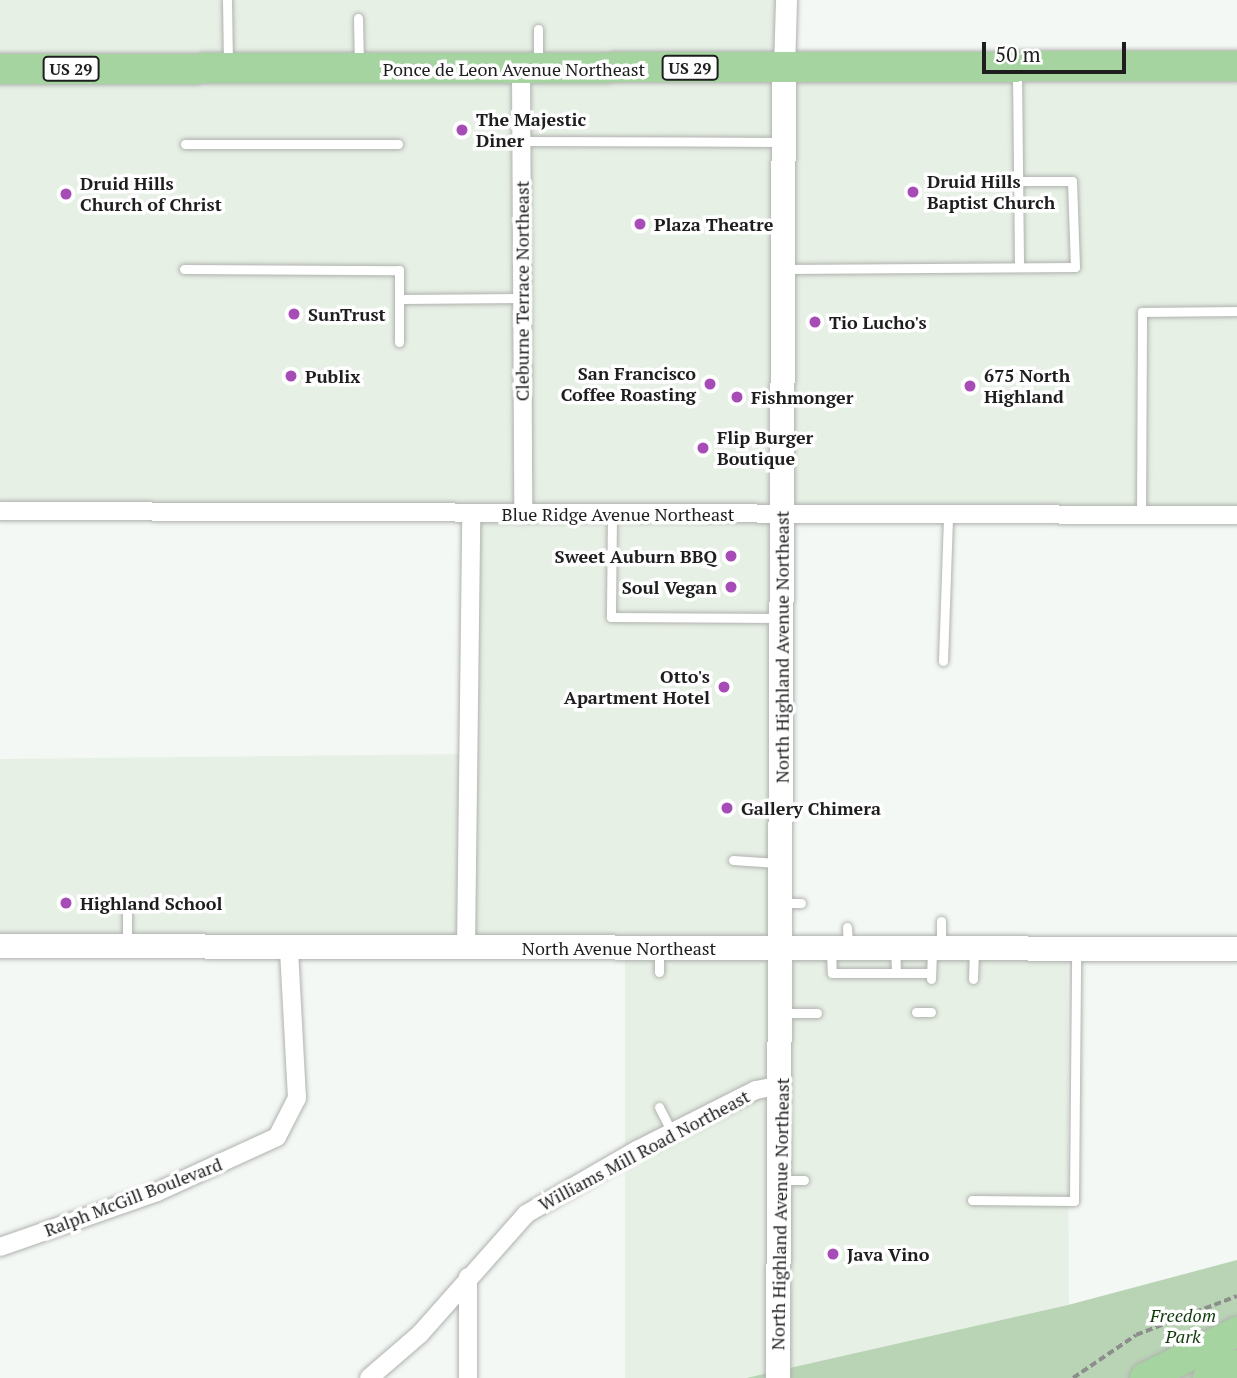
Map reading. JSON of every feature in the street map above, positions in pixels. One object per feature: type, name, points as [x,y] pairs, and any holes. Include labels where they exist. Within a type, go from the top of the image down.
[{"type":"highway","name":"Ponce de Leon Avenue Northeast","points":[[0,69],[1237,66]]},
{"type":"highway","points":[[1145,1378],[1237,1332]]},
{"type":"highway","points":[[1208,1378],[1237,1365]]},
{"type":"main road","name":"North Highland Avenue Northeast","points":[[778,1378],[792,1180],[781,1085],[782,948],[792,903],[782,863],[780,269],[784,68]]},
{"type":"main road","name":"North Avenue Northeast","points":[[0,946],[467,948],[659,960],[842,941],[895,948],[1237,949]]},
{"type":"street","name":"North Highland Avenue Northeast","points":[[784,68],[786,0]]},
{"type":"street","name":"Cleburne Terrace Northeast","points":[[523,514],[521,141],[530,69]]},
{"type":"street","name":"Blue Ridge Avenue Northeast","points":[[0,511],[782,516],[1237,515]]},
{"type":"street","points":[[467,948],[471,513]]},
{"type":"street","name":"Ralph McGill Boulevard","points":[[0,1247],[158,1192],[277,1137],[297,1098],[289,948]]},
{"type":"street","name":"Williams Mill Road Northeast","points":[[369,1378],[419,1334],[526,1214],[672,1132],[756,1090],[781,1085]]},
{"type":"street","points":[[468,1277],[468,1378]]},
{"type":"lane","points":[[228,0],[228,70]]},
{"type":"lane","points":[[358,18],[359,69]]},
{"type":"lane","points":[[530,69],[538,29]]},
{"type":"lane","points":[[1017,68],[1019,266]]},
{"type":"lane","points":[[521,141],[781,142]]},
{"type":"lane","points":[[185,144],[398,144]]},
{"type":"lane","points":[[780,269],[1075,267],[1072,181],[1018,181]]},
{"type":"lane","points":[[184,269],[399,271],[399,342]]},
{"type":"lane","points":[[400,299],[522,298]]},
{"type":"lane","points":[[1141,515],[1142,312],[1237,311]]},
{"type":"lane","points":[[612,514],[611,617],[783,618]]},
{"type":"lane","points":[[943,661],[948,515]]},
{"type":"lane","points":[[733,860],[782,863]]},
{"type":"lane","points":[[127,912],[127,947]]},
{"type":"lane","points":[[842,941],[832,976],[896,973],[931,976],[941,921]]},
{"type":"lane","points":[[895,948],[896,973]]},
{"type":"lane","points":[[973,979],[974,948]]},
{"type":"lane","points":[[972,1200],[1074,1201],[1076,948]]},
{"type":"lane","points":[[916,1012],[931,1012]]},
{"type":"lane","points":[[782,1013],[817,1013]]},
{"type":"lane","points":[[659,1107],[672,1132]]},
{"type":"path","points":[[1073,1378],[1136,1335],[1237,1296]]},
{"type":"shaded area","points":[[0,0],[785,0],[784,68],[1237,64],[1237,509],[787,505],[792,947],[1067,949],[1069,1305],[746,1378],[625,1378],[625,953],[0,946],[0,759],[467,754],[467,517],[0,512]]},
{"type":"green space","name":"Freedom Park","points":[[1237,1260],[1237,1378],[746,1378],[1068,1305]]},
{"type":"place","name":"The Majestic Diner","points":[[462,130]]},
{"type":"place","name":"Druid Hills Baptist Church","points":[[913,192]]},
{"type":"place","name":"Druid Hills Church of Christ","points":[[66,194]]},
{"type":"place","name":"Plaza Theatre","points":[[640,224]]},
{"type":"place","name":"SunTrust","points":[[294,314]]},
{"type":"place","name":"Tio Lucho's","points":[[815,322]]},
{"type":"place","name":"Publix","points":[[291,376]]},
{"type":"place","name":"San Francisco Coffee Roasting","points":[[710,384]]},
{"type":"place","name":"675 North Highland","points":[[970,386]]},
{"type":"place","name":"Fishmonger","points":[[737,397]]},
{"type":"place","name":"Flip Burger Boutique","points":[[703,448]]},
{"type":"place","name":"Sweet Auburn BBQ","points":[[731,556]]},
{"type":"place","name":"Soul Vegan","points":[[731,587]]},
{"type":"place","name":"Otto's Apartment Hotel","points":[[724,687]]},
{"type":"place","name":"Gallery Chimera","points":[[727,808]]},
{"type":"place","name":"Highland School","points":[[66,903]]},
{"type":"place","name":"Java Vino","points":[[833,1254]]}]
